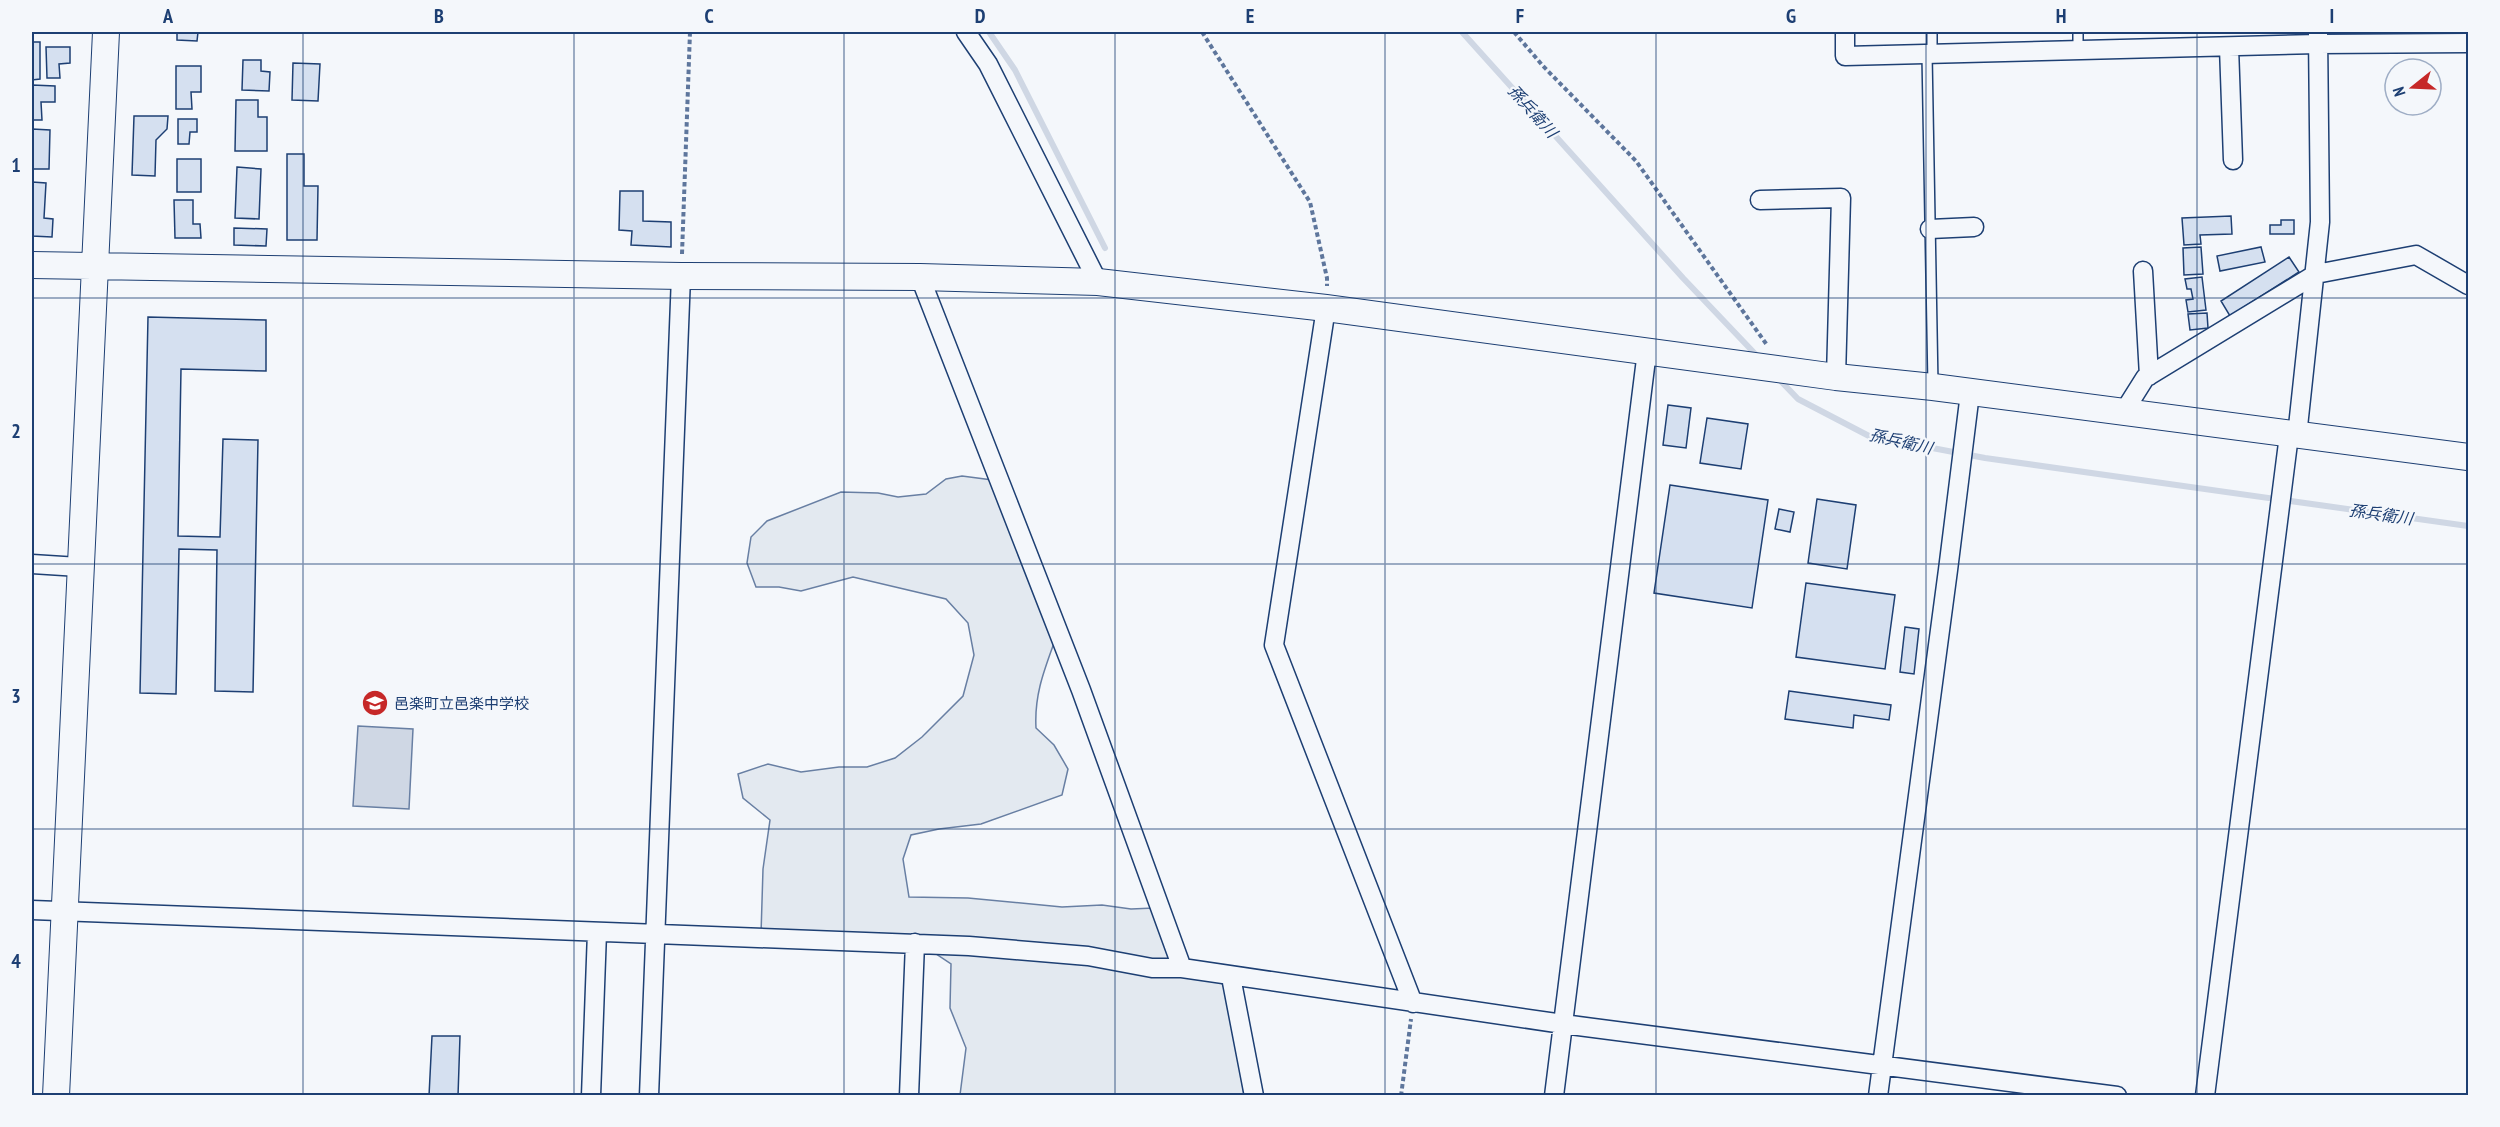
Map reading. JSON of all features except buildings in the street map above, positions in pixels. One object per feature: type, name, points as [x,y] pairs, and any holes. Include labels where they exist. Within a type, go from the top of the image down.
[{"type":"street","points":[[56,1095],[79,567],[96,268],[106,32]]},
{"type":"street","points":[[966,32],[988,64],[1098,282]]},
{"type":"street","points":[[1845,32],[1845,56],[2078,51],[2318,38],[2469,43]]},
{"type":"street","points":[[2205,1095],[2316,274],[2320,222],[2318,38]]},
{"type":"street","points":[[2229,43],[2233,160]]},
{"type":"street","points":[[1760,200],[1841,198],[1836,377]]},
{"type":"street","points":[[1930,229],[1974,227]]},
{"type":"street","points":[[2122,413],[2148,376],[2316,274],[2416,255],[2469,285]]},
{"type":"street","points":[[32,265],[96,268],[681,276],[920,276],[1098,282],[1326,308],[1836,377],[1933,387],[2293,436],[2469,457]]},
{"type":"street","points":[[2143,271],[2148,376]]},
{"type":"street","points":[[649,1095],[681,276]]},
{"type":"street","points":[[920,276],[1081,690],[1182,968]]},
{"type":"street","points":[[1326,308],[1274,645],[1413,1003]]},
{"type":"street","points":[[1554,1095],[1647,351]]},
{"type":"street","points":[[1878,1095],[1970,393]]},
{"type":"street","points":[[32,564],[79,567]]},
{"type":"street","points":[[32,910],[915,943],[1088,956],[1152,968],[1182,968],[1563,1024],[2117,1095]]},
{"type":"street","points":[[591,1095],[597,932]]},
{"type":"street","points":[[909,1095],[915,943]]},
{"type":"street","points":[[1231,977],[1254,1095]]},
{"type":"lane","points":[[1932,32],[1930,229],[1933,387]]},
{"type":"lane","points":[[2078,32],[2078,51]]},
{"type":"path","points":[[681,276],[690,32]]},
{"type":"path","points":[[1202,32],[1310,201],[1327,278],[1326,308]]},
{"type":"path","points":[[1514,32],[1543,66],[1636,161],[1785,370]]},
{"type":"path","points":[[1401,1095],[1413,1003]]},
{"type":"shaded area","points":[[962,476],[1000,481],[1058,632],[1039,691],[1036,728],[1054,745],[1068,769],[1062,795],[981,824],[911,835],[903,859],[909,897],[968,898],[1062,907],[1102,905],[1131,909],[1154,908],[1177,975],[1221,981],[1229,999],[1244,1095],[960,1095],[966,1048],[950,1008],[951,964],[909,936],[761,934],[763,869],[770,820],[743,798],[738,774],[768,764],[801,772],[839,767],[867,767],[895,758],[922,737],[963,696],[974,655],[968,623],[946,599],[853,577],[801,591],[779,587],[756,587],[747,563],[751,537],[767,521],[841,492],[878,493],[898,497],[926,494],[946,479]]},
{"type":"shaded area","points":[[358,726],[413,729],[409,809],[353,806]]},
{"type":"waterway","points":[[989,32],[1015,70],[1105,248]]},
{"type":"waterway","name":"孫兵衛川","points":[[1462,32],[1683,278],[1760,359]]},
{"type":"waterway","name":"孫兵衛川","points":[[1777,377],[1798,399],[1869,436],[1985,458],[2468,526]]},
{"type":"place","name":"邑楽町立邑楽中学校","points":[[375,703]]}]
